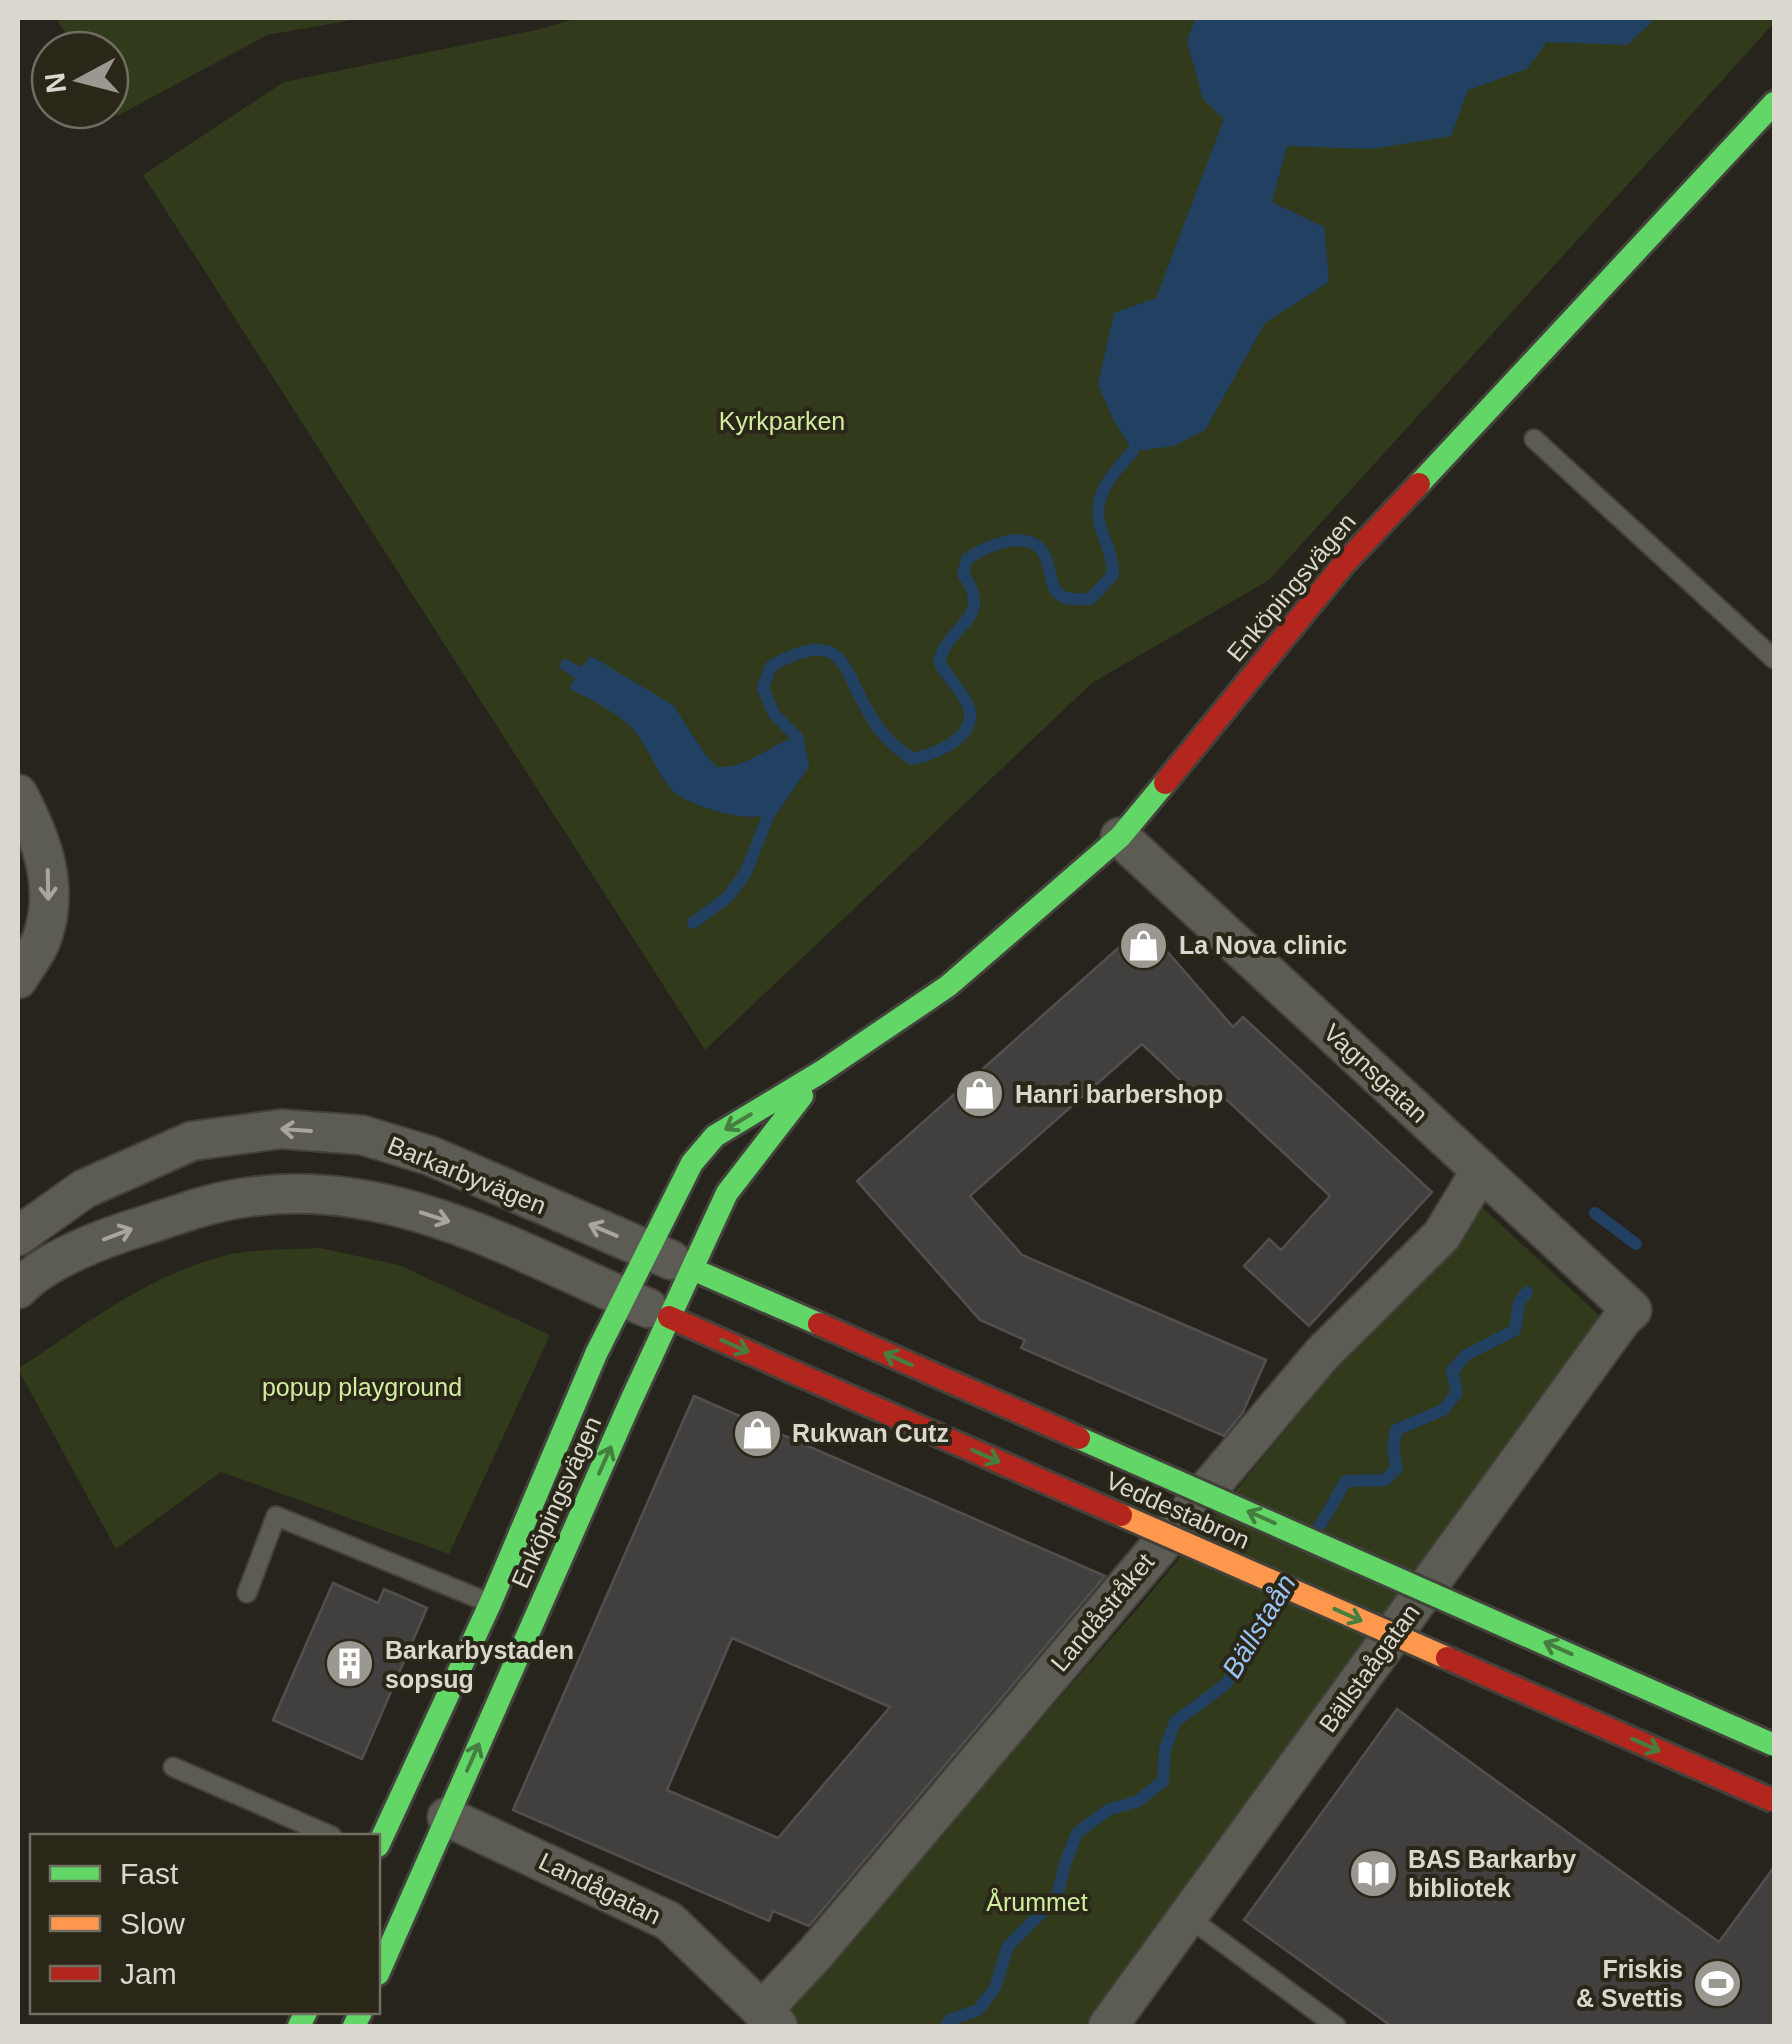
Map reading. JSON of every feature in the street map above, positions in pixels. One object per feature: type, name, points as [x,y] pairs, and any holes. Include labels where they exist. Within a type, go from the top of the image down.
[{"type":"street","name":"Enköpingsvägen","points":[[380,1961],[395,1863],[490,1604],[596,1354],[692,1163],[715,1136],[821,1072],[948,986],[1120,837],[1343,564],[1774,103]]},
{"type":"street","points":[[18,794],[45,854],[50,882],[42,941],[18,979]]},
{"type":"street","name":"Vagnsgatan","points":[[1120,837],[1632,1310]]},
{"type":"street","name":"Enköpingsvägen","points":[[395,1863],[447,1817],[730,1187],[821,1072]]},
{"type":"street","name":"Barkarbyvägen","points":[[18,1236],[84,1189],[192,1140],[281,1128],[362,1135],[431,1156],[692,1269]]},
{"type":"street","name":"Landåstråket","points":[[770,2019],[816,1954],[1322,1354],[1442,1235],[1481,1170]]},
{"type":"street","name":"Barkarbyvägen","points":[[21,1275],[114,1234],[205,1206],[248,1197],[316,1194],[367,1199],[438,1216],[669,1317]]},
{"type":"street","name":"Veddestabron","points":[[692,1269],[1400,1577],[1774,1745]]},
{"type":"street","name":"Bällstaågatan","points":[[1108,2026],[1632,1310]]},
{"type":"street","name":"Veddestabron","points":[[669,1317],[1774,1801]]},
{"type":"street","name":"Landågatan","points":[[447,1817],[669,1921],[770,2019]]},
{"type":"lane","points":[[1534,439],[1774,659]]},
{"type":"lane","points":[[246,1593],[276,1516],[490,1604]]},
{"type":"lane","points":[[1433,1580],[1472,1600]]},
{"type":"lane","points":[[173,1768],[327,1834]]},
{"type":"lane","points":[[1188,1916],[1336,2026]]},
{"type":"green space","points":[[56,18],[364,18],[267,35],[130,109],[130,30],[64,30]]},
{"type":"green space","name":"Kyrkparken","points":[[578,18],[1774,18],[1774,23],[1269,580],[1092,683],[705,1050],[143,175],[284,82]]},
{"type":"green space","name":"Årummet","points":[[1475,1201],[1601,1317],[1092,2026],[795,2026],[785,2012],[1145,1600]]},
{"type":"green space","name":"popup playground","points":[[320,1248],[399,1265],[550,1335],[449,1554],[221,1472],[116,1549],[18,1369],[111,1307],[186,1268],[239,1253]]},
{"type":"water","points":[[1195,18],[1656,18],[1627,45],[1547,42],[1527,69],[1468,90],[1451,136],[1371,149],[1287,146],[1272,202],[1324,227],[1329,282],[1265,323],[1205,430],[1174,446],[1133,451],[1098,385],[1114,313],[1156,298],[1224,119],[1203,99],[1187,41]]},
{"type":"water","points":[[591,656],[673,705],[717,767],[740,764],[797,737],[803,765],[783,799],[767,814],[746,817],[679,796],[666,783],[629,725],[569,689],[575,678],[558,667],[564,658],[581,667]]},
{"type":"building","points":[[1144,925],[1233,1027],[1243,1017],[1432,1192],[1309,1326],[1244,1266],[1269,1239],[1281,1250],[1330,1196],[1212,1086],[1200,1099],[1142,1044],[970,1196],[1022,1255],[1266,1360],[1243,1412],[1224,1436],[1021,1348],[1025,1340],[980,1320],[857,1181]]},
{"type":"building","points":[[694,1396],[1105,1576],[809,1926],[773,1911],[769,1921],[513,1810]],"holes":[[[732,1638],[890,1707],[778,1838],[667,1790]]]},
{"type":"building","name":"Barkarbystaden sopsug","points":[[333,1583],[378,1603],[384,1589],[427,1608],[362,1759],[273,1720]]},
{"type":"building","points":[[1397,1709],[1719,1942],[1774,1867],[1774,2026],[1391,2026],[1244,1920]]},
{"type":"waterway","points":[[693,923],[728,897],[746,872],[769,814],[803,765],[797,737],[774,714],[763,688],[771,666],[796,654],[828,651],[846,669],[873,720],[895,746],[912,759],[944,748],[963,734],[970,715],[967,703],[939,662],[972,611],[972,589],[963,574],[967,559],[996,544],[1030,542],[1045,556],[1059,594],[1070,599],[1090,599],[1113,575],[1098,517],[1101,496],[1133,451]]},
{"type":"waterway","name":"Bällstaån","points":[[1595,1213],[1636,1244]]},
{"type":"waterway","name":"Bällstaån","points":[[1318,1529],[1346,1481],[1385,1480],[1397,1468],[1393,1449],[1396,1430],[1443,1410],[1457,1393],[1452,1371],[1466,1355],[1515,1330],[1519,1303],[1527,1292]]},
{"type":"waterway","name":"Bällstaån","points":[[946,2026],[950,2020],[978,2010],[995,1988],[1008,1946],[1057,1897],[1077,1833],[1108,1810],[1138,1801],[1163,1781],[1165,1749],[1175,1722],[1226,1684],[1277,1598]]},
{"type":"traffic: fast","points":[[1419,484],[1774,103]]},
{"type":"traffic: fast","points":[[380,1842],[490,1604],[596,1354],[692,1163],[715,1136],[821,1072],[948,986],[1120,837],[1165,783]]},
{"type":"traffic: fast","points":[[380,1969],[727,1193],[802,1096]]},
{"type":"traffic: fast","points":[[692,1269],[819,1324]]},
{"type":"traffic: fast","points":[[1079,1438],[1774,1745]]},
{"type":"traffic: fast","points":[[299,2026],[305,2014]]},
{"type":"traffic: fast","points":[[354,2026],[360,2014]]},
{"type":"traffic: jam","points":[[1165,783],[1343,565],[1419,484]]},
{"type":"traffic: jam","points":[[669,1317],[800,1375]]},
{"type":"traffic: jam","points":[[819,1324],[1079,1438]]},
{"type":"traffic: jam","points":[[800,1375],[1121,1515]]},
{"type":"traffic: jam","points":[[1447,1658],[1774,1801]]},
{"type":"traffic: slow","points":[[1121,1515],[1447,1658]]},
{"type":"place","name":"La Nova clinic","points":[[1144,945]]},
{"type":"place","name":"Hanri barbershop","points":[[980,1094]]},
{"type":"place","name":"Rukwan Cutz","points":[[757,1433]]},
{"type":"place","name":"Barkarbystaden sopsug","points":[[350,1664]]},
{"type":"place","name":"BAS Barkarby bibliotek","points":[[1373,1873]]},
{"type":"place","name":"Friskis & Svettis","points":[[1718,1983]]}]
